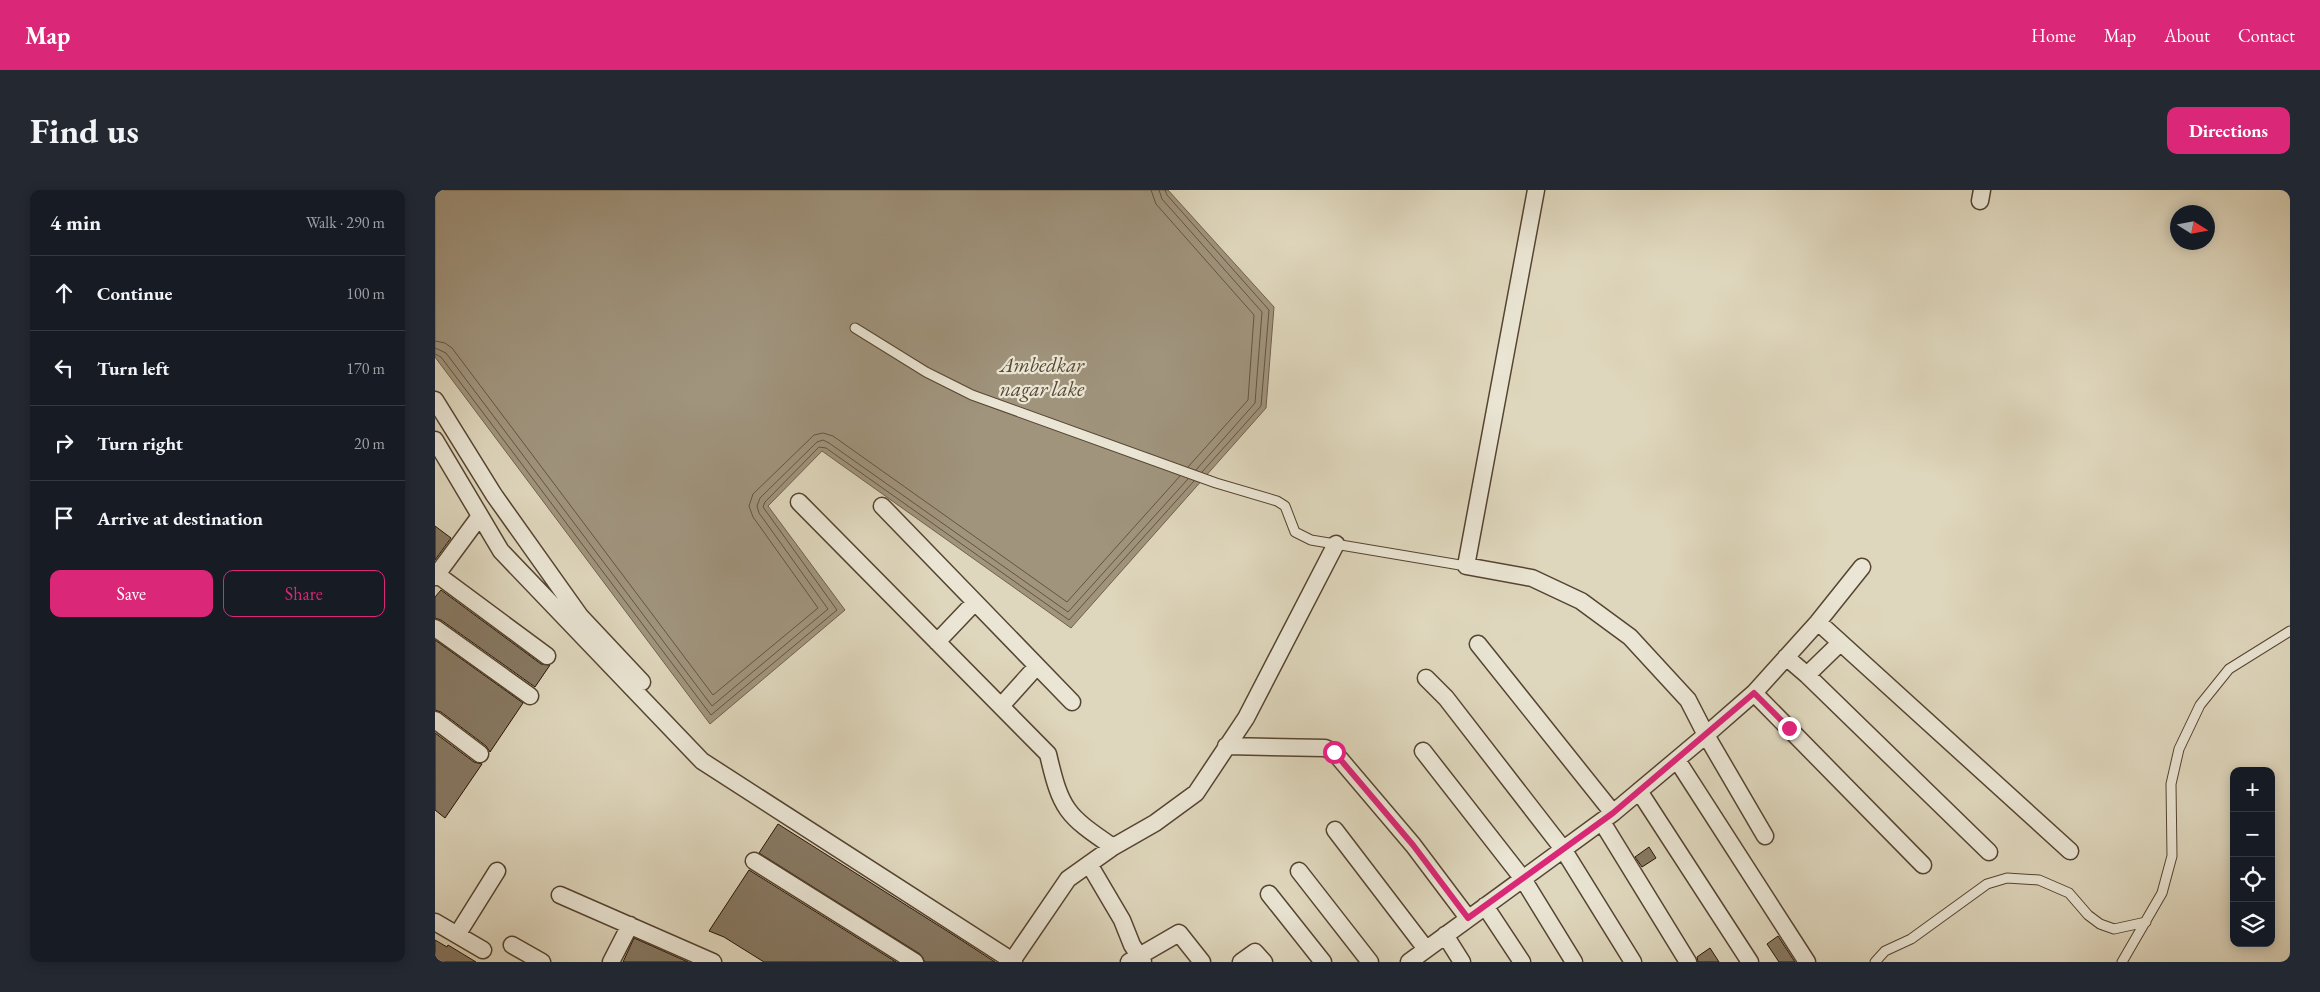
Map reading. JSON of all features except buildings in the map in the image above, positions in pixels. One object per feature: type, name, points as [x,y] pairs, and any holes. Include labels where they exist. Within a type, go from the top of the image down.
[{"type":"street","points":[[1536,190],[1466,566],[1532,578],[1581,601],[1630,637],[1688,700],[1706,735],[1765,836]]},
{"type":"street","points":[[435,400],[493,495],[580,616],[701,746],[753,793]]},
{"type":"street","points":[[435,440],[501,551],[703,761],[753,793],[991,956],[1013,961],[1068,878],[1113,847],[1155,823],[1196,793],[1246,718],[1337,544]]},
{"type":"street","points":[[799,502],[1048,754],[1056,788],[1066,810],[1080,824],[1113,847]]},
{"type":"street","points":[[882,506],[1072,702]]},
{"type":"street","points":[[480,516],[436,575],[547,656]]},
{"type":"street","points":[[1412,961],[1468,918],[1607,818],[1754,693],[1818,622],[1862,567]]},
{"type":"street","points":[[937,642],[975,602]]},
{"type":"street","points":[[1818,622],[2070,851]]},
{"type":"street","points":[[435,628],[530,696]]},
{"type":"street","points":[[1807,675],[1840,643]]},
{"type":"street","points":[[1477,644],[1607,818],[1688,962]]},
{"type":"street","points":[[1786,657],[1807,675],[1989,852]]},
{"type":"street","points":[[1001,706],[1037,666]]},
{"type":"street","points":[[1426,678],[1446,698],[1563,849],[1633,962]]},
{"type":"street","points":[[1754,693],[1923,865]]},
{"type":"street","points":[[435,720],[480,754]]},
{"type":"street","points":[[1226,746],[1325,748],[1334,752],[1413,845],[1468,918]]},
{"type":"street","points":[[1423,751],[1523,879],[1574,962]]},
{"type":"street","points":[[1677,760],[1807,962]]},
{"type":"street","points":[[1639,791],[1750,962]]},
{"type":"street","points":[[1335,830],[1426,949]]},
{"type":"street","points":[[754,861],[915,962]]},
{"type":"street","points":[[1089,864],[1122,920],[1137,960],[1179,933],[1202,962]]},
{"type":"street","points":[[457,935],[497,871]]},
{"type":"street","points":[[1299,871],[1370,962]]},
{"type":"street","points":[[1269,894],[1323,962]]},
{"type":"street","points":[[560,895],[713,962]]},
{"type":"street","points":[[1485,906],[1522,962]]},
{"type":"street","points":[[435,922],[483,950]]},
{"type":"street","points":[[611,962],[630,925]]},
{"type":"street","points":[[1445,935],[1462,962]]},
{"type":"street","points":[[512,945],[542,962]]},
{"type":"street","points":[[1241,962],[1255,952],[1264,962]]},
{"type":"lane","points":[[855,328],[925,372],[972,395],[1216,482],[1277,501],[1285,506],[1295,532],[1311,540],[1466,566]]},
{"type":"lane","points":[[2122,962],[2162,893],[2172,856],[2171,784],[2179,749],[2200,705],[2229,669],[2290,631]]},
{"type":"lane","points":[[1875,962],[1885,951],[1911,939],[1987,884],[2007,878],[2039,880],[2069,893],[2088,915],[2100,924],[2114,929],[2146,922]]},
{"type":"water","name":"Ambedkar nagar lake","points":[[435,190],[1168,190],[1274,307],[1266,408],[1071,628],[822,451],[768,506],[845,610],[710,724],[435,357]]},
{"type":"route","points":[[1334,752],[1413,845],[1468,918],[1613,813],[1754,693],[1789,728]]}]
